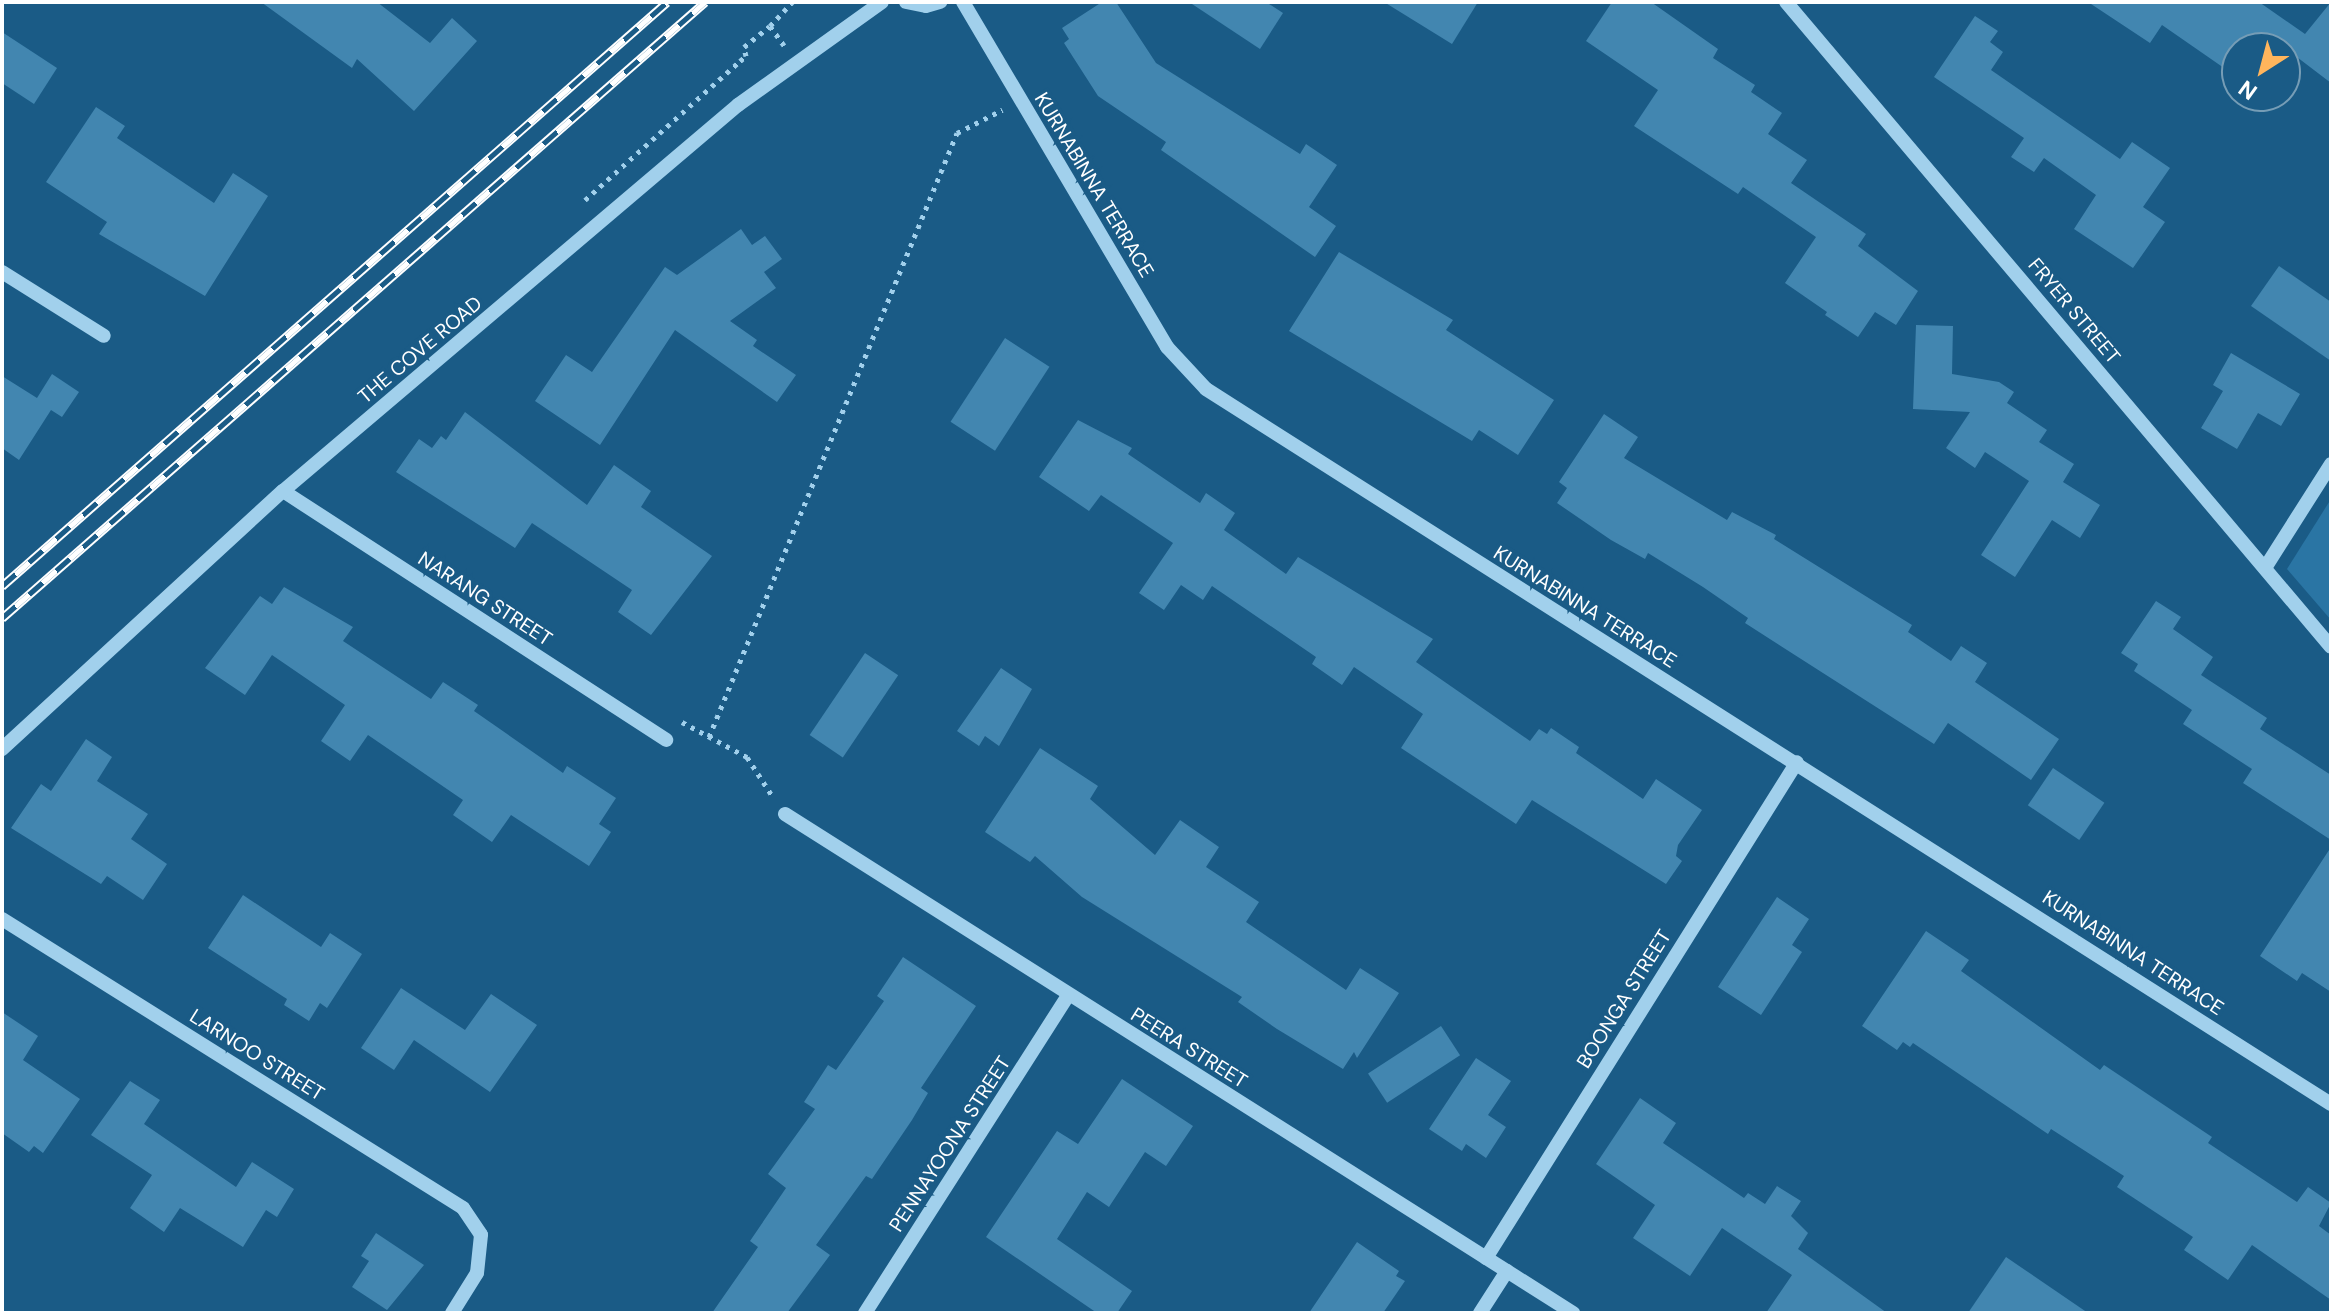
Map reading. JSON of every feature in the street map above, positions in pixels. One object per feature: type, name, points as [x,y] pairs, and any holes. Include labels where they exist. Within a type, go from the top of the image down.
[{"type":"street","name":"THE COVE ROAD","points":[[2,749],[283,491],[738,105],[882,2]]},
{"type":"street","points":[[906,2],[926,6],[940,2]]},
{"type":"street","name":"KURNABINNA TERRACE","points":[[963,2],[1167,347],[1206,389],[1366,495],[1797,762],[2331,1104]]},
{"type":"street","name":"FRYER STREET","points":[[1786,2],[2331,647]]},
{"type":"street","points":[[2,272],[104,336]]},
{"type":"street","points":[[2265,568],[2331,464]]},
{"type":"street","name":"NARANG STREET","points":[[283,491],[661,737]]},
{"type":"street","name":"BOONGA STREET","points":[[1486,1258],[1797,762]]},
{"type":"street","name":"PEERA STREET","points":[[785,814],[1573,1313]]},
{"type":"street","name":"LARNOO STREET","points":[[2,919],[463,1208],[481,1235],[477,1273],[452,1313]]},
{"type":"street","name":"PENNAYOONA STREET","points":[[865,1313],[1068,996]]},
{"type":"street","points":[[1480,1313],[1507,1271]]},
{"type":"path","points":[[770,26],[792,2]]},
{"type":"path","points":[[709,737],[957,133],[1021,101]]},
{"type":"path","points":[[661,737],[668,714],[747,757],[785,814]]},
{"type":"shaded area","points":[[2331,499],[2331,620],[2287,569]]},
{"type":"building","points":[[261,2],[377,2],[430,43],[452,18],[477,41],[414,111],[357,59],[352,68]]},
{"type":"building","points":[[1102,2],[1116,2],[1156,63],[1300,154],[1306,144],[1337,165],[1309,207],[1336,226],[1315,257],[1161,150],[1166,142],[1098,96],[1064,43],[1069,39],[1062,28]]},
{"type":"building","points":[[1189,2],[1266,2],[1283,13],[1260,49]]},
{"type":"building","points":[[1384,2],[1478,2],[1452,44]]},
{"type":"building","points":[[1612,2],[1651,2],[1718,49],[1713,58],[1755,85],[1751,92],[1782,113],[1768,134],[1807,160],[1791,183],[1866,234],[1858,246],[1918,291],[1896,325],[1875,312],[1858,337],[1825,315],[1827,312],[1785,283],[1816,237],[1743,187],[1738,194],[1634,126],[1658,90],[1586,41]]},
{"type":"building","points":[[2088,2],[2259,2],[2305,34],[2331,2],[2331,83],[2301,60],[2301,32],[2221,32],[2221,66],[2162,25],[2150,43]]},
{"type":"building","points":[[1975,16],[1998,31],[1990,42],[2003,52],[1991,70],[2120,159],[2132,142],[2170,168],[2143,207],[2165,222],[2133,268],[2074,229],[2096,195],[2044,158],[2034,172],[2011,157],[2024,138],[1934,77]]},
{"type":"building","points":[[2,32],[57,68],[34,104],[2,83]]},
{"type":"building","points":[[96,107],[125,126],[117,138],[214,203],[233,173],[268,196],[205,296],[99,234],[107,222],[46,182]]},
{"type":"building","points":[[741,229],[752,245],[765,236],[782,259],[764,272],[776,288],[730,321],[757,340],[753,346],[796,375],[777,402],[675,330],[600,445],[535,401],[566,355],[592,372],[665,267],[677,275]]},
{"type":"building","points":[[1339,252],[1453,320],[1446,330],[1554,400],[1518,455],[1479,430],[1472,441],[1289,331]]},
{"type":"building","points":[[2279,266],[2331,302],[2331,361],[2251,306]]},
{"type":"building","points":[[1916,325],[1953,326],[1952,374],[1999,382],[2014,392],[2007,403],[2047,430],[2039,442],[2074,464],[2063,482],[2100,505],[2080,538],[2052,520],[2015,577],[1981,555],[2029,481],[1985,452],[1975,468],[1946,448],[1970,412],[1913,409]]},
{"type":"building","points":[[1005,338],[1049,367],[995,451],[951,422]]},
{"type":"building","points":[[2231,353],[2300,394],[2281,426],[2258,413],[2237,449],[2201,428],[2223,391],[2213,385]]},
{"type":"building","points":[[52,374],[79,392],[62,417],[51,410],[19,460],[2,448],[2,376],[37,398]]},
{"type":"building","points":[[465,412],[587,505],[614,465],[651,491],[641,507],[712,556],[651,635],[618,612],[632,590],[532,523],[515,548],[396,472],[419,439],[432,448],[441,436],[446,440]]},
{"type":"building","points":[[1604,414],[1638,437],[1624,458],[1727,520],[1732,512],[1776,535],[1774,539],[1912,625],[1908,632],[1951,661],[1961,646],[1987,663],[1975,682],[2059,739],[2031,780],[1948,723],[1934,744],[1745,623],[1748,618],[1703,587],[1648,553],[1645,559],[1611,540],[1557,503],[1567,488],[1559,482]]},
{"type":"building","points":[[1078,420],[1132,448],[1128,454],[1200,503],[1206,493],[1235,513],[1224,530],[1286,574],[1298,557],[1433,639],[1416,662],[1530,741],[1539,729],[1547,734],[1551,728],[1579,747],[1576,753],[1643,799],[1656,779],[1702,810],[1678,845],[1676,856],[1682,861],[1666,884],[1532,800],[1516,824],[1401,748],[1423,714],[1354,667],[1342,685],[1312,664],[1316,657],[1212,586],[1203,600],[1181,585],[1164,610],[1139,593],[1173,543],[1101,495],[1089,511],[1039,477]]},
{"type":"building","points":[[284,587],[353,627],[343,641],[431,699],[443,682],[478,705],[474,711],[563,773],[567,766],[616,798],[599,824],[611,832],[589,866],[511,815],[492,842],[453,815],[463,800],[368,735],[350,761],[321,741],[345,705],[272,655],[245,695],[205,668],[260,596],[272,604]]},
{"type":"building","points":[[2156,601],[2181,617],[2173,629],[2213,657],[2201,675],[2267,718],[2260,729],[2331,775],[2331,840],[2243,783],[2252,769],[2183,724],[2192,710],[2134,671],[2138,664],[2121,653]]},
{"type":"building","points":[[865,653],[898,675],[843,757],[810,735]]},
{"type":"building","points":[[1001,668],[1032,689],[999,746],[985,736],[979,746],[957,731]]},
{"type":"building","points":[[86,739],[112,757],[97,781],[148,814],[131,839],[167,864],[143,900],[107,876],[101,884],[11,828],[41,784],[51,791]]},
{"type":"building","points":[[1040,748],[1098,786],[1090,799],[1155,855],[1180,820],[1219,847],[1206,867],[1259,902],[1246,922],[1346,990],[1360,968],[1399,993],[1357,1058],[1354,1052],[1343,1069],[1277,1029],[1238,1002],[1242,997],[1082,897],[1035,856],[1030,862],[985,832]]},
{"type":"building","points":[[2053,768],[2104,803],[2079,840],[2028,805]]},
{"type":"building","points":[[2331,847],[2331,992],[2302,973],[2297,981],[2260,956]]},
{"type":"building","points":[[243,895],[321,947],[330,933],[362,954],[327,1008],[320,1003],[309,1021],[284,1005],[287,999],[208,948]]},
{"type":"building","points":[[1777,897],[1809,919],[1792,945],[1802,952],[1761,1015],[1718,987]]},
{"type":"building","points":[[1926,931],[1969,960],[1961,971],[2100,1070],[2104,1065],[2212,1137],[2208,1143],[2297,1202],[2308,1187],[2331,1203],[2319,1226],[2331,1235],[2331,1300],[2252,1245],[2228,1280],[2184,1250],[2193,1237],[2117,1187],[2124,1176],[2051,1129],[2048,1134],[1913,1043],[1910,1047],[1903,1042],[1897,1050],[1862,1026]]},
{"type":"building","points":[[903,957],[976,1006],[921,1088],[928,1093],[912,1120],[872,1179],[866,1176],[816,1245],[830,1255],[787,1313],[712,1313],[758,1247],[750,1241],[786,1188],[768,1174],[815,1109],[804,1102],[828,1065],[836,1070],[884,1001],[877,996]]},
{"type":"building","points":[[401,988],[465,1030],[491,994],[537,1025],[490,1092],[414,1040],[394,1070],[361,1048]]},
{"type":"building","points":[[2,1012],[38,1036],[23,1060],[80,1099],[43,1153],[34,1146],[29,1152],[2,1133]]},
{"type":"building","points":[[1441,1026],[1460,1055],[1387,1103],[1368,1073]]},
{"type":"building","points":[[1476,1058],[1511,1081],[1488,1115],[1506,1127],[1486,1158],[1466,1144],[1462,1151],[1429,1129]]},
{"type":"building","points":[[1122,1079],[1193,1126],[1166,1166],[1145,1152],[1109,1207],[1087,1192],[1057,1239],[1132,1291],[1117,1313],[1097,1313],[986,1237],[1057,1131],[1078,1144]]},
{"type":"building","points":[[130,1081],[160,1100],[144,1124],[236,1187],[252,1162],[294,1189],[277,1217],[266,1210],[243,1247],[180,1208],[164,1232],[130,1208],[152,1175],[91,1135]]},
{"type":"building","points":[[1640,1098],[1676,1123],[1663,1143],[1744,1198],[1748,1193],[1765,1204],[1777,1186],[1801,1201],[1791,1216],[1808,1233],[1798,1249],[1887,1313],[1766,1313],[1792,1275],[1722,1228],[1690,1276],[1633,1238],[1655,1205],[1596,1164]]},
{"type":"building","points":[[376,1233],[424,1265],[387,1310],[352,1287],[369,1261],[361,1256]]},
{"type":"building","points":[[1357,1242],[1399,1271],[1396,1276],[1405,1281],[1383,1313],[1309,1313]]},
{"type":"building","points":[[2006,1257],[2088,1313],[1968,1313]]},
{"type":"railway","points":[[2,586],[667,2]]},
{"type":"railway","points":[[2,618],[705,2]]}]
